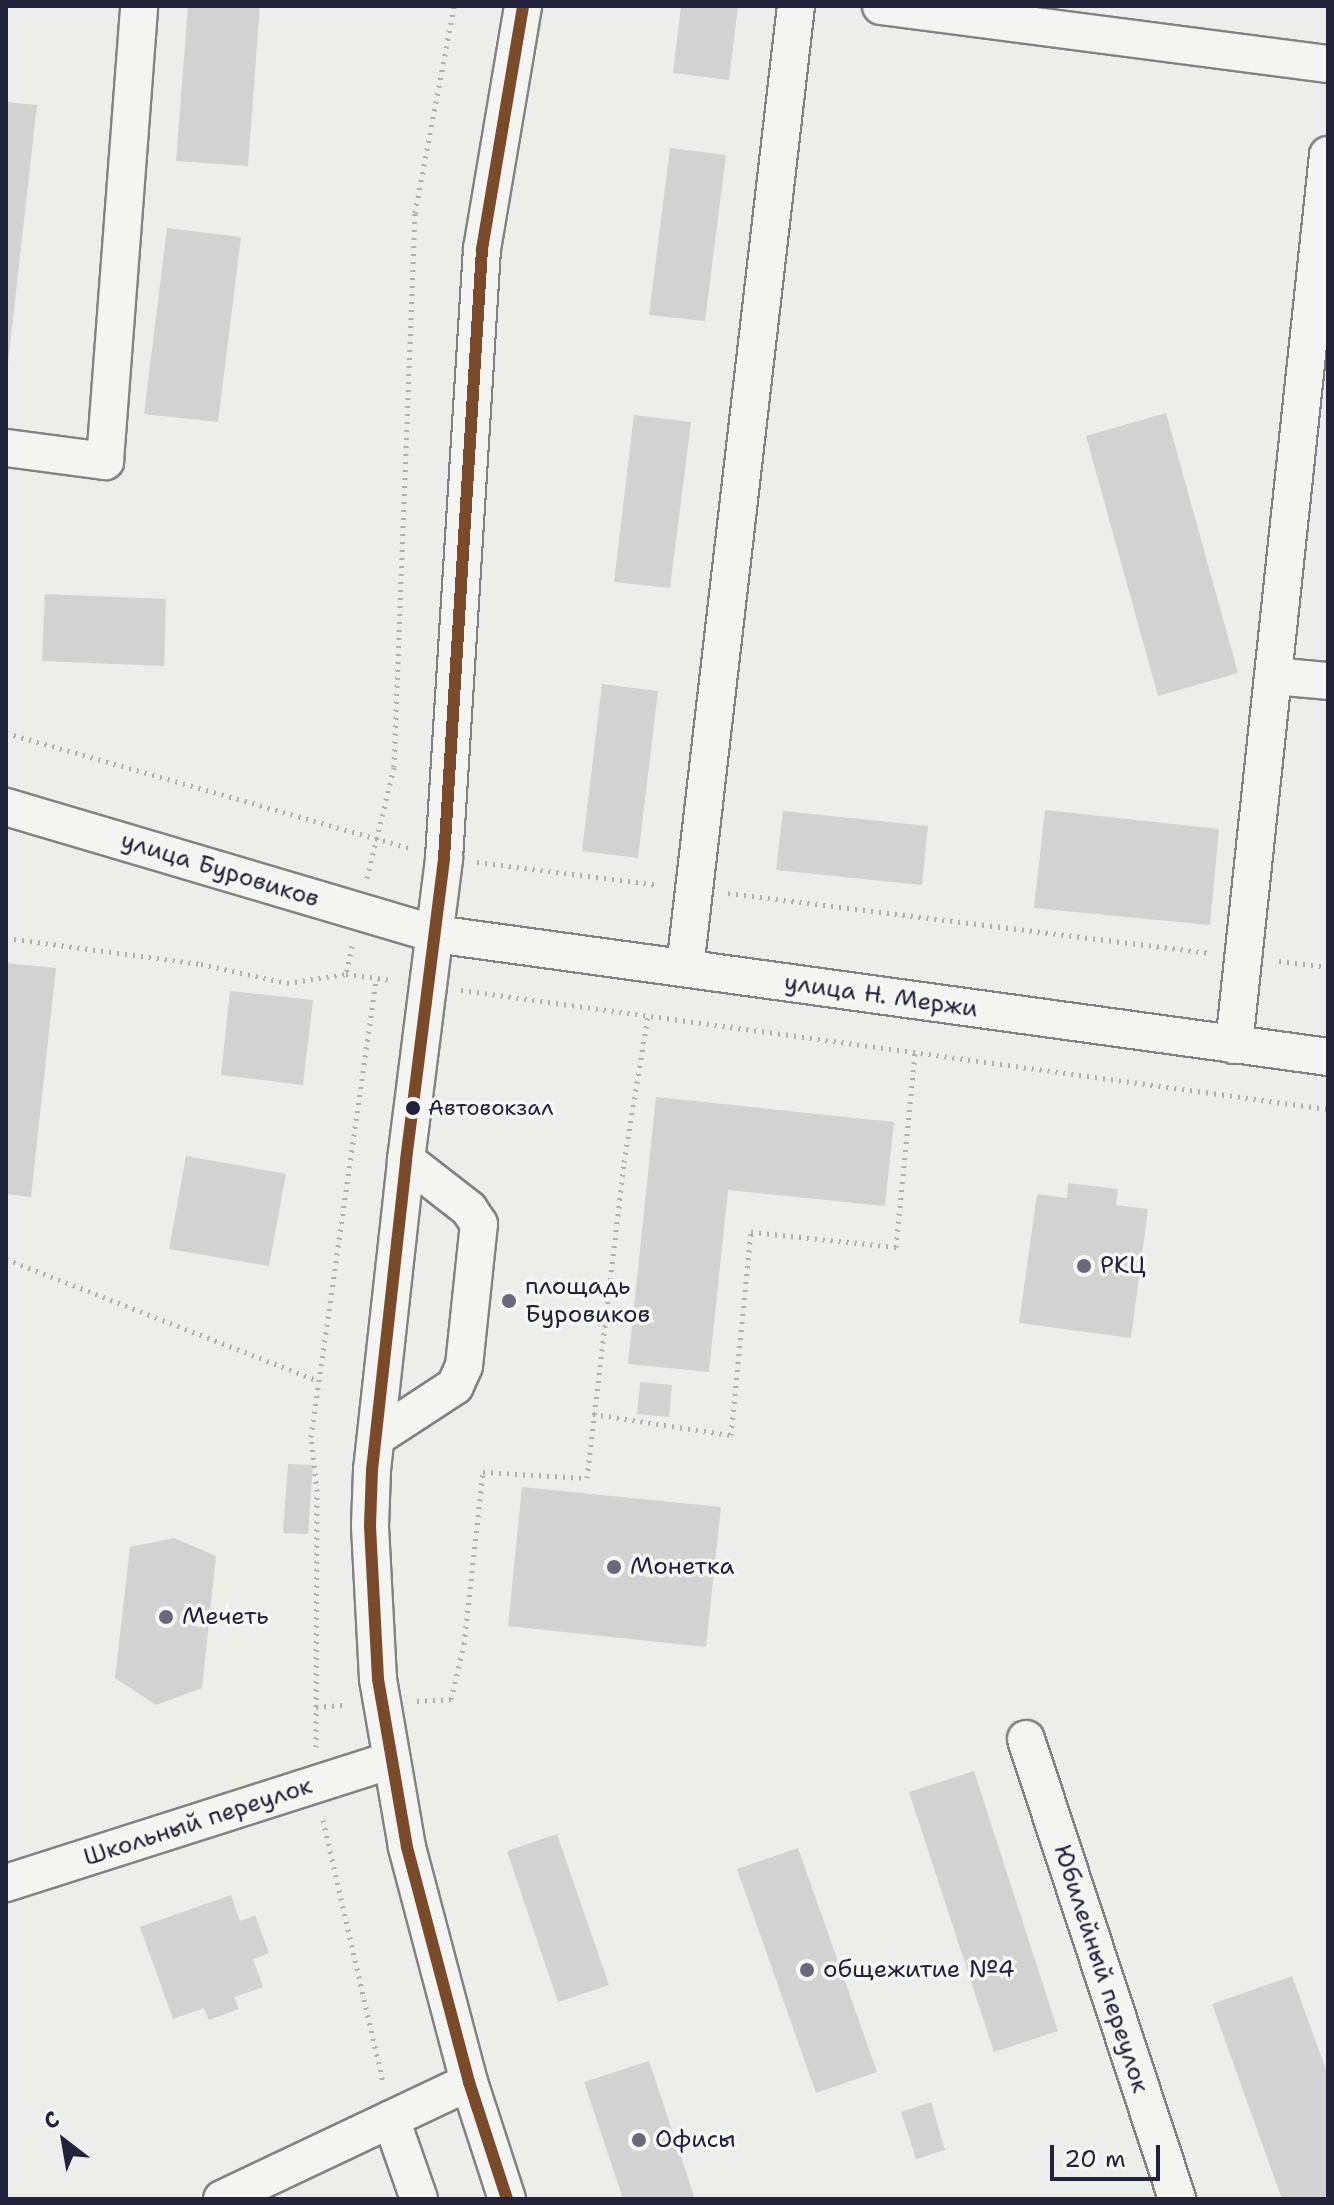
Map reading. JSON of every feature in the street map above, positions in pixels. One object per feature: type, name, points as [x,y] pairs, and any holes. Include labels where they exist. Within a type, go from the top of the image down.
[{"type":"street","points":[[6,448],[105,461],[139,6]]},
{"type":"street","points":[[507,2199],[469,2082],[430,1945],[389,1761],[371,1589],[372,1470],[406,1160],[444,858],[482,249],[523,6]]},
{"type":"street","points":[[685,968],[796,6]]},
{"type":"street","points":[[881,6],[1328,64]]},
{"type":"street","points":[[1234,1045],[1328,155]]},
{"type":"street","points":[[1273,676],[1328,681]]},
{"type":"street","name":"улица Буровиков","points":[[6,807],[435,934]]},
{"type":"street","name":"улица Н. Мержи","points":[[435,934],[1328,1057]]},
{"type":"street","points":[[377,1437],[455,1386],[464,1366],[479,1224],[469,1209],[406,1160]]},
{"type":"street","name":"Юбилейный переулок","points":[[1026,1739],[1177,2199]]},
{"type":"street","name":"Школьный переулок","points":[[6,1883],[389,1761]]},
{"type":"street","points":[[222,2199],[469,2082]]},
{"type":"street","points":[[391,2119],[419,2199]]},
{"type":"path","points":[[346,974],[394,767],[415,213],[454,6]]},
{"type":"path","points":[[6,938],[201,964],[287,983],[346,974],[1328,1109]]},
{"type":"path","points":[[464,1644],[483,1472],[587,1478],[624,1162],[648,1015]]},
{"type":"path","points":[[593,1414],[731,1435],[751,1232],[896,1247],[915,1052]]},
{"type":"path","points":[[6,1259],[319,1381]]},
{"type":"building","points":[[188,6],[260,6],[248,166],[176,161]]},
{"type":"building","points":[[681,6],[738,6],[729,80],[673,73]]},
{"type":"building","points":[[6,102],[37,105],[8,363],[6,363]]},
{"type":"building","points":[[670,148],[726,155],[705,321],[649,315]]},
{"type":"building","points":[[167,228],[241,237],[218,422],[144,414]]},
{"type":"building","points":[[1166,413],[1238,673],[1158,696],[1086,436]]},
{"type":"building","points":[[634,415],[691,422],[670,588],[614,582]]},
{"type":"building","points":[[45,594],[166,599],[164,666],[42,661]]},
{"type":"building","points":[[602,684],[658,691],[638,858],[582,851]]},
{"type":"building","points":[[1045,810],[1219,829],[1210,925],[1034,908]]},
{"type":"building","points":[[783,811],[928,826],[922,885],[776,870]]},
{"type":"building","points":[[6,963],[56,968],[31,1197],[6,1194]]},
{"type":"building","points":[[230,991],[313,1000],[303,1085],[221,1075]]},
{"type":"building","points":[[656,1097],[894,1122],[885,1206],[728,1190],[709,1372],[628,1364]]},
{"type":"building","points":[[186,1156],[286,1174],[269,1266],[169,1249]]},
{"type":"building","name":"РКЦ","points":[[1068,1183],[1118,1189],[1116,1205],[1148,1209],[1131,1338],[1019,1323],[1037,1194],[1067,1198]]},
{"type":"building","points":[[640,1382],[672,1385],[669,1417],[637,1414]]},
{"type":"building","points":[[288,1464],[313,1465],[308,1534],[283,1533]]},
{"type":"building","name":"Монетка","points":[[522,1487],[721,1507],[706,1647],[508,1626]]},
{"type":"building","name":"Мечеть","points":[[174,1538],[216,1556],[202,1688],[156,1705],[115,1678],[130,1547]]},
{"type":"building","points":[[974,1771],[1058,2031],[994,2052],[909,1792]]},
{"type":"building","points":[[557,1834],[609,1985],[558,2002],[507,1851]]},
{"type":"building","name":"общежитие №4","points":[[798,1848],[877,2072],[816,2093],[737,1869]]},
{"type":"building","points":[[231,1895],[240,1921],[255,1915],[269,1953],[253,1959],[263,1987],[234,1997],[239,2009],[209,2020],[204,2008],[173,2019],[140,1927]]},
{"type":"building","points":[[1292,1976],[1328,2075],[1328,2199],[1282,2199],[1212,2004]]},
{"type":"building","name":"Офисы","points":[[649,2061],[695,2199],[623,2199],[584,2082]]},
{"type":"building","points":[[931,2102],[945,2150],[916,2159],[901,2112]]},
{"type":"transit line","points":[[507,2199],[469,2082],[407,1847],[378,1679],[370,1525],[372,1470],[406,1160],[444,858],[482,249],[523,6]]},
{"type":"place","name":"Автовокзал","points":[[413,1108]]},
{"type":"place","name":"РКЦ","points":[[1084,1266]]},
{"type":"place","name":"площадь Буровиков","points":[[509,1301]]},
{"type":"place","name":"Монетка","points":[[614,1567]]},
{"type":"place","name":"Мечеть","points":[[166,1617]]},
{"type":"place","name":"общежитие №4","points":[[807,1970]]},
{"type":"place","name":"Офисы","points":[[639,2140]]}]
